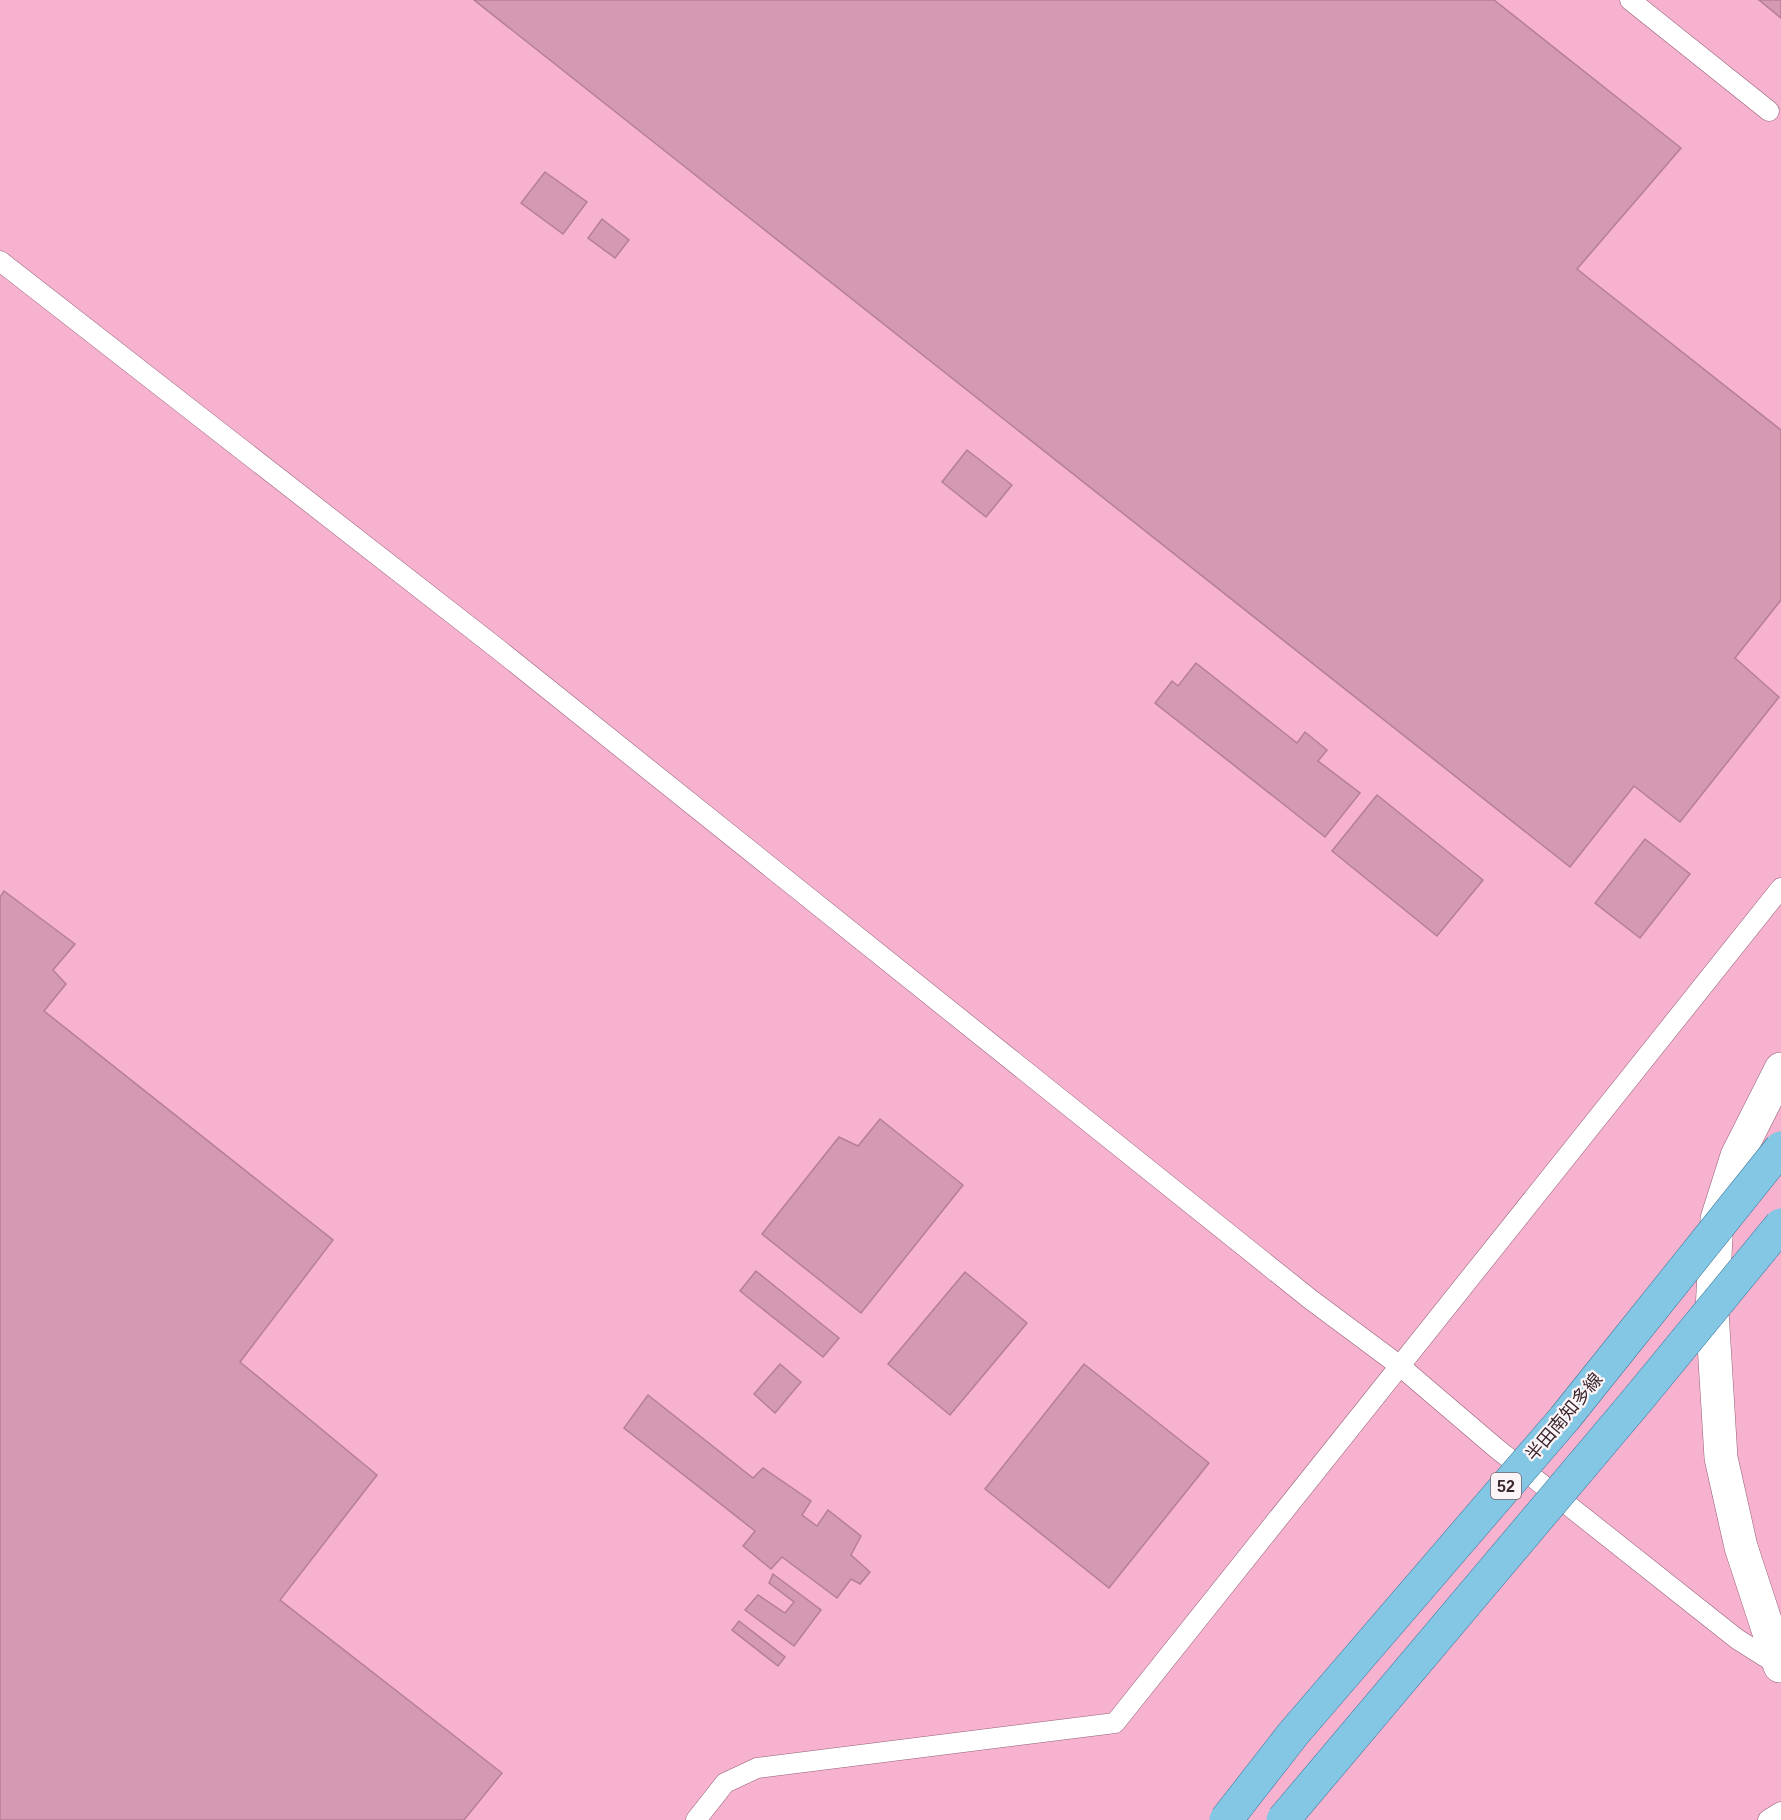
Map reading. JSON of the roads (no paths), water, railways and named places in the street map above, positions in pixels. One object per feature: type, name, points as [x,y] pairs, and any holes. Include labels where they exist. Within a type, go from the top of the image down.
[{"type":"main road","name":"半田南知多線","points":[[1226,1820],[1293,1734],[1564,1419],[1781,1148]]},
{"type":"main road","name":"52","points":[[1283,1820],[1632,1407],[1781,1225]]},
{"type":"street","points":[[1781,1069],[1737,1156],[1717,1219],[1712,1311],[1721,1458],[1741,1547],[1781,1666]]},
{"type":"lane","points":[[1630,0],[1769,111]]},
{"type":"lane","points":[[0,261],[489,642],[1301,1291],[1400,1366],[1496,1448],[1737,1639],[1781,1666]]},
{"type":"lane","points":[[696,1820],[725,1783],[757,1768],[1115,1723],[1781,888]]},
{"type":"lane","points":[[1768,1820],[1781,1812]]}]
